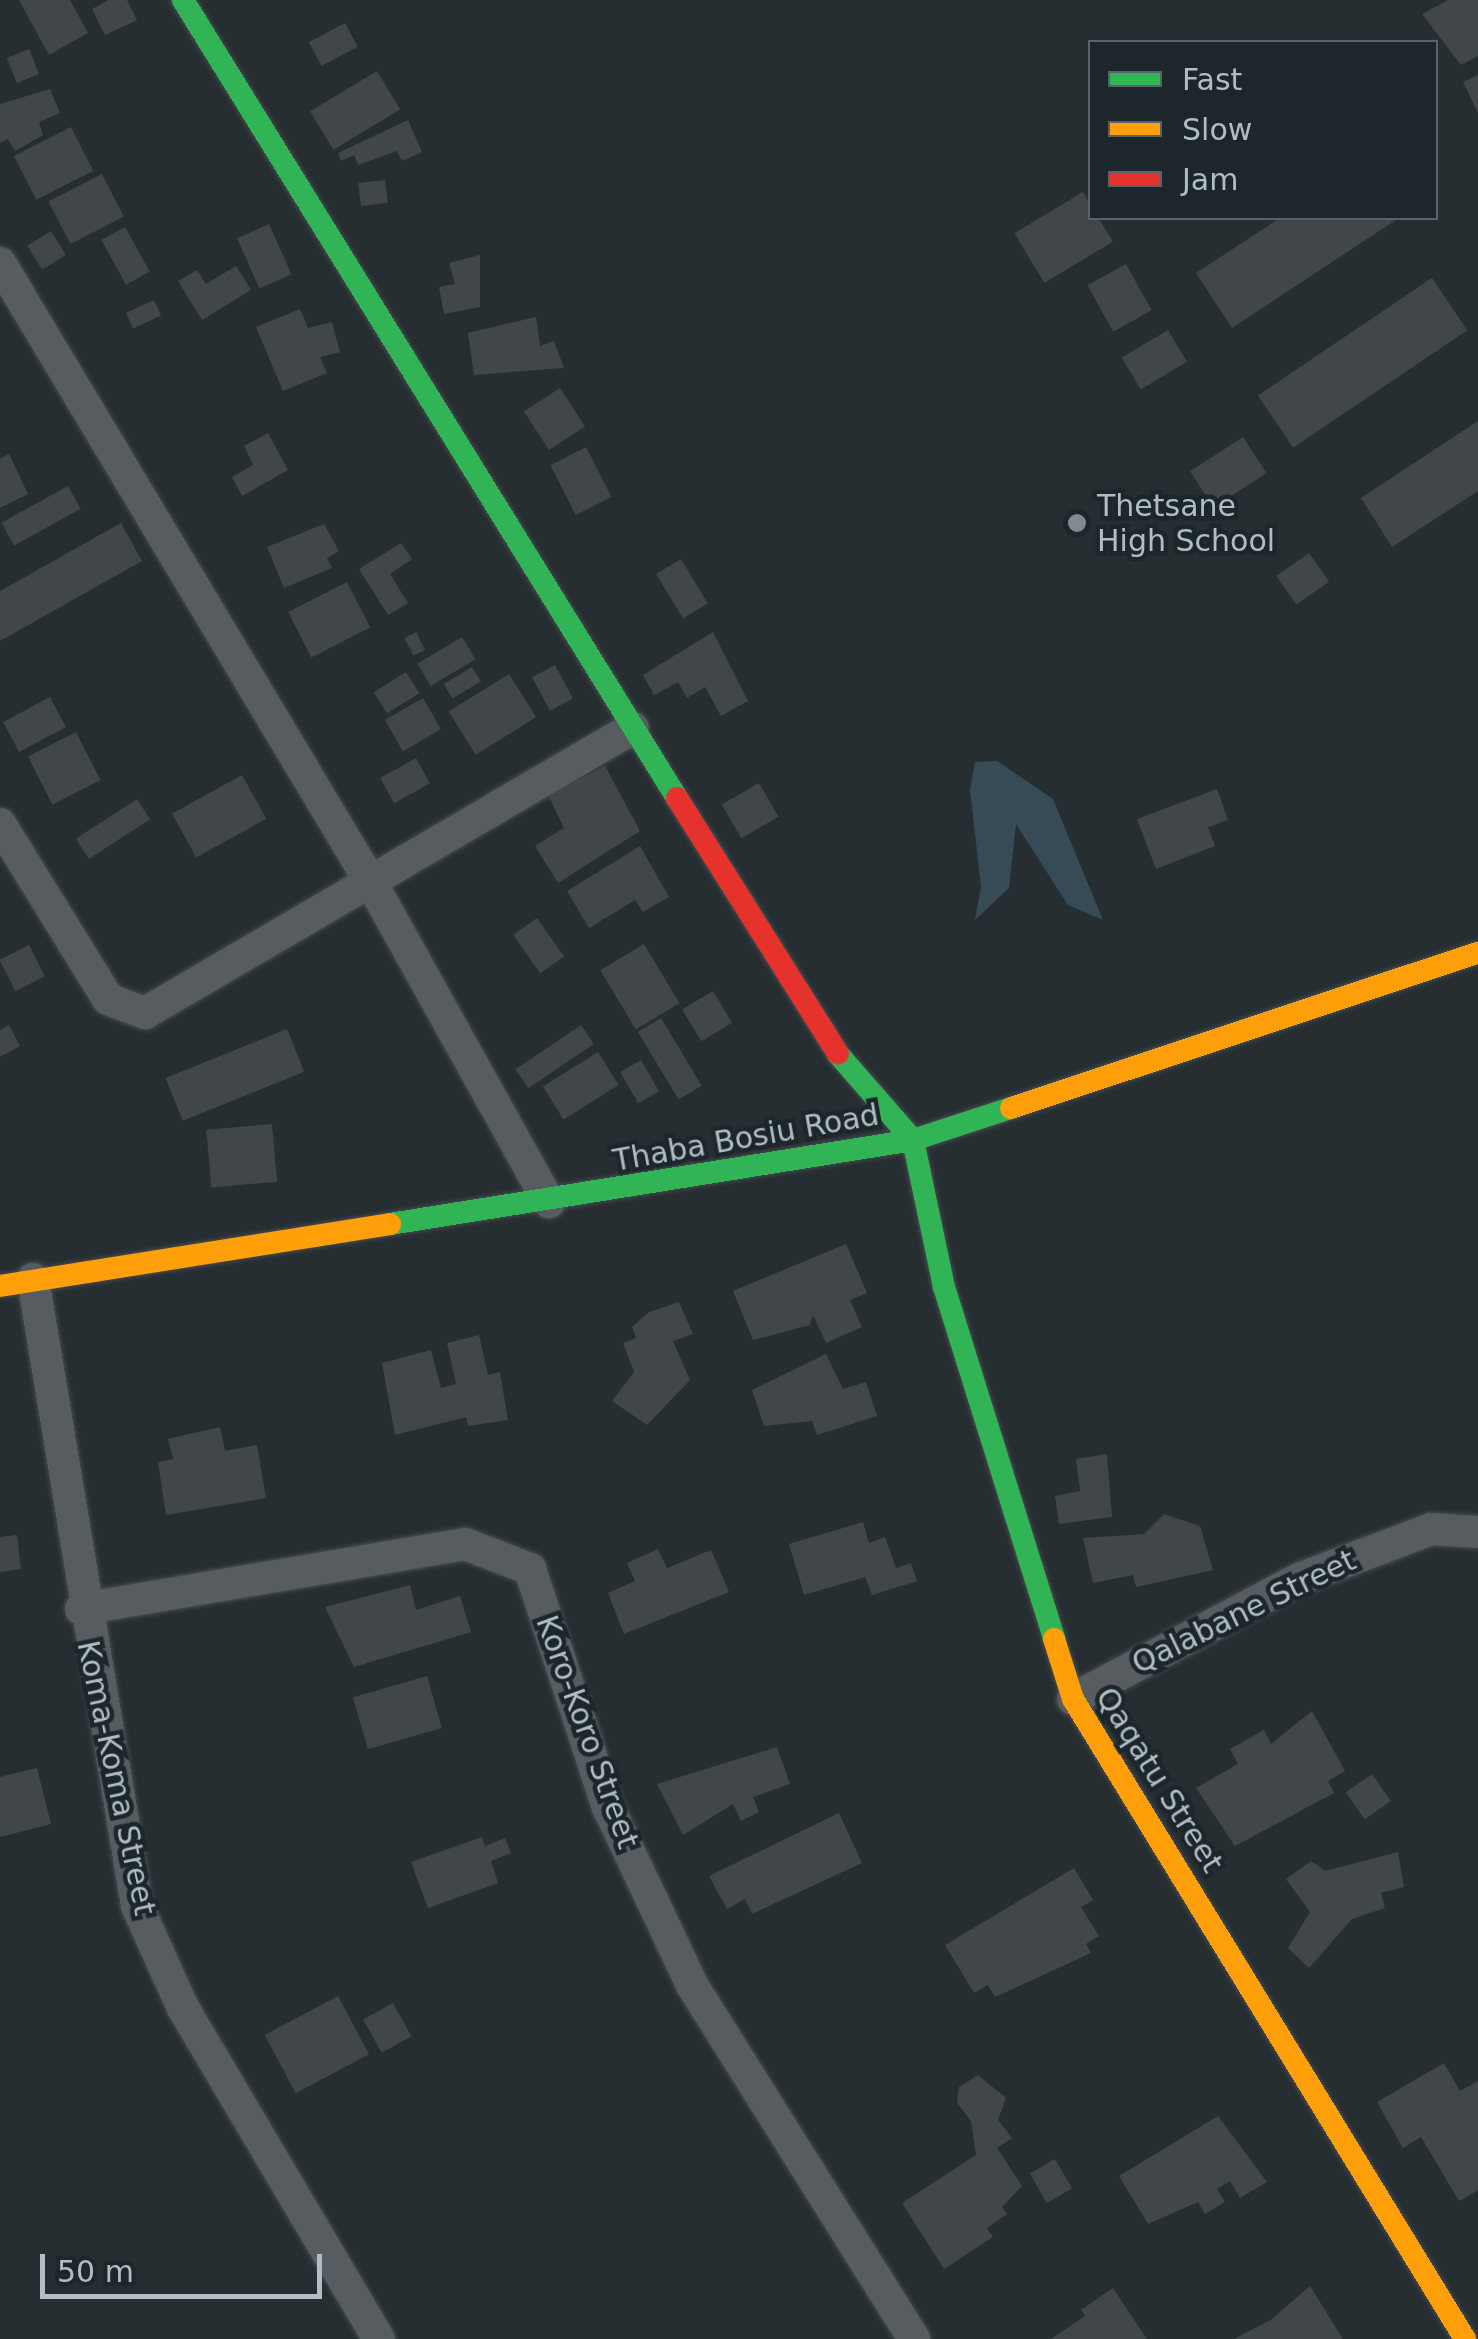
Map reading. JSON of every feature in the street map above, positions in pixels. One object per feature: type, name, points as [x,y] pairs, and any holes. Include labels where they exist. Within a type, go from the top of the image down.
[{"type":"street","points":[[182,0],[826,1040],[913,1140]]},
{"type":"street","points":[[0,263],[374,886],[550,1202]]},
{"type":"street","points":[[0,824],[108,999],[145,1013],[374,886],[634,728]]},
{"type":"street","name":"Thaba Bosiu Road","points":[[0,1286],[550,1202],[913,1140],[1478,952]]},
{"type":"street","name":"Qaqatu Street","points":[[913,1140],[944,1287],[1073,1699],[1464,2339]]},
{"type":"street","name":"Koma-Koma Street","points":[[33,1279],[82,1609],[137,1906],[182,2008],[379,2339]]},
{"type":"street","name":"Qalabane Street","points":[[1073,1699],[1299,1579],[1432,1529],[1478,1532]]},
{"type":"street","name":"Koro-Koro Street","points":[[82,1609],[465,1544],[530,1569],[608,1807],[692,1985],[914,2339]]},
{"type":"water","points":[[997,761],[1053,799],[1103,920],[1068,905],[1016,824],[1009,888],[975,920],[981,887],[970,790],[975,762]]},
{"type":"building","points":[[19,0],[70,0],[88,33],[49,55]]},
{"type":"building","points":[[109,0],[127,0],[137,20],[105,35],[92,9]]},
{"type":"building","points":[[1448,0],[1478,0],[1478,56],[1461,65],[1422,14]]},
{"type":"building","points":[[345,23],[358,47],[321,66],[309,42]]},
{"type":"building","points":[[29,49],[39,74],[17,83],[7,58]]},
{"type":"building","points":[[377,71],[400,110],[333,150],[310,111]]},
{"type":"building","points":[[1478,75],[1478,113],[1463,82]]},
{"type":"building","points":[[50,89],[60,113],[39,122],[43,135],[15,151],[8,139],[0,143],[0,104]]},
{"type":"building","points":[[408,120],[422,152],[402,161],[397,151],[358,165],[354,155],[341,161],[338,153]]},
{"type":"building","points":[[71,127],[93,171],[36,200],[14,156]]},
{"type":"building","points":[[102,174],[124,217],[70,244],[49,201]]},
{"type":"building","points":[[385,180],[388,203],[361,206],[358,183]]},
{"type":"building","points":[[1083,192],[1088,200],[1088,220],[1100,220],[1113,242],[1044,283],[1014,233]]},
{"type":"building","points":[[1277,220],[1396,220],[1232,328],[1196,273]]},
{"type":"building","points":[[269,224],[291,274],[259,288],[237,238]]},
{"type":"building","points":[[125,227],[150,272],[126,285],[101,240]]},
{"type":"building","points":[[51,231],[66,255],[42,270],[27,246]]},
{"type":"building","points":[[480,255],[480,307],[444,314],[439,287],[455,284],[449,263]]},
{"type":"building","points":[[1126,264],[1152,310],[1113,332],[1088,285]]},
{"type":"building","points":[[236,266],[251,290],[202,320],[178,281],[197,270],[206,284]]},
{"type":"building","points":[[1432,278],[1467,330],[1293,448],[1258,395]]},
{"type":"building","points":[[154,300],[161,315],[133,329],[126,313]]},
{"type":"building","points":[[300,309],[308,328],[332,322],[340,352],[320,357],[327,373],[283,391],[256,327]]},
{"type":"building","points":[[536,317],[540,346],[554,341],[564,368],[474,375],[468,333]]},
{"type":"building","points":[[1168,330],[1187,362],[1141,390],[1122,358]]},
{"type":"building","points":[[560,388],[585,427],[549,450],[524,411]]},
{"type":"building","points":[[1478,421],[1478,491],[1392,547],[1361,498]]},
{"type":"building","points":[[268,433],[288,470],[242,496],[232,477],[253,465],[244,446]]},
{"type":"building","points":[[1243,437],[1266,473],[1214,507],[1190,471]]},
{"type":"building","points":[[586,447],[611,497],[576,515],[550,465]]},
{"type":"building","points":[[9,454],[28,494],[0,508],[0,459]]},
{"type":"building","points":[[68,486],[81,509],[14,546],[2,523]]},
{"type":"building","points":[[121,523],[142,561],[0,641],[0,591]]},
{"type":"building","points":[[324,524],[339,551],[327,558],[332,568],[284,588],[267,547]]},
{"type":"building","points":[[401,543],[412,559],[390,574],[408,603],[388,615],[359,569]]},
{"type":"building","points":[[1309,553],[1329,582],[1296,605],[1276,576]]},
{"type":"building","points":[[681,559],[708,604],[683,619],[656,574]]},
{"type":"building","points":[[347,582],[370,627],[311,657],[288,612]]},
{"type":"building","points":[[416,632],[425,650],[413,656],[404,638]]},
{"type":"building","points":[[713,632],[748,701],[721,716],[705,687],[687,698],[678,682],[654,695],[643,675]]},
{"type":"building","points":[[462,637],[475,659],[431,686],[417,664]]},
{"type":"building","points":[[555,665],[573,699],[550,711],[532,677]]},
{"type":"building","points":[[472,667],[481,682],[452,699],[444,684]]},
{"type":"building","points":[[406,672],[419,693],[387,713],[374,692]]},
{"type":"building","points":[[509,674],[536,717],[476,755],[449,712]]},
{"type":"building","points":[[50,697],[66,727],[19,752],[3,722]]},
{"type":"building","points":[[423,698],[441,729],[403,751],[385,720]]},
{"type":"building","points":[[76,732],[101,780],[52,805],[28,757]]},
{"type":"building","points":[[416,758],[430,783],[394,803],[380,778]]},
{"type":"building","points":[[605,766],[640,831],[558,883],[535,846],[564,828],[548,795]]},
{"type":"building","points":[[242,775],[266,819],[196,858],[172,814]]},
{"type":"building","points":[[759,783],[778,817],[741,838],[722,804]]},
{"type":"building","points":[[1217,789],[1228,820],[1208,827],[1215,846],[1156,869],[1137,819]]},
{"type":"building","points":[[137,799],[150,819],[89,859],[76,839]]},
{"type":"building","points":[[640,846],[669,897],[643,912],[635,900],[589,928],[567,891]]},
{"type":"building","points":[[537,918],[564,957],[540,973],[513,935]]},
{"type":"building","points":[[644,944],[680,1003],[636,1029],[600,970]]},
{"type":"building","points":[[29,945],[45,976],[15,991],[0,960]]},
{"type":"building","points":[[713,991],[732,1023],[701,1041],[682,1010]]},
{"type":"building","points":[[661,1018],[702,1086],[679,1100],[638,1032]]},
{"type":"building","points":[[9,1025],[20,1046],[0,1057],[0,1030]]},
{"type":"building","points":[[581,1025],[594,1044],[528,1088],[516,1069]]},
{"type":"building","points":[[287,1029],[304,1072],[183,1121],[166,1078]]},
{"type":"building","points":[[598,1052],[619,1085],[564,1120],[543,1086]]},
{"type":"building","points":[[641,1060],[659,1091],[638,1103],[620,1072]]},
{"type":"building","points":[[272,1124],[277,1182],[211,1188],[206,1130]]},
{"type":"building","points":[[846,1244],[867,1293],[850,1300],[862,1327],[826,1343],[813,1315],[810,1325],[753,1340],[733,1291]]},
{"type":"building","points":[[679,1302],[693,1334],[673,1341],[690,1380],[647,1425],[612,1401],[634,1372],[623,1343],[636,1338],[632,1327],[649,1312]]},
{"type":"building","points":[[479,1335],[488,1375],[500,1372],[508,1420],[468,1426],[466,1417],[395,1435],[382,1363],[431,1350],[441,1388],[456,1384],[447,1343]]},
{"type":"building","points":[[826,1354],[843,1389],[866,1382],[877,1416],[817,1435],[812,1421],[764,1426],[752,1390]]},
{"type":"building","points":[[220,1427],[225,1451],[257,1445],[266,1498],[166,1515],[158,1462],[173,1459],[168,1439]]},
{"type":"building","points":[[1107,1454],[1112,1517],[1059,1524],[1055,1496],[1080,1491],[1076,1459]]},
{"type":"building","points":[[1164,1514],[1200,1526],[1213,1570],[1136,1587],[1133,1575],[1093,1583],[1083,1538],[1144,1534]]},
{"type":"building","points":[[863,1522],[869,1543],[885,1537],[896,1568],[911,1563],[917,1581],[872,1595],[865,1577],[804,1595],[789,1544]]},
{"type":"building","points":[[17,1535],[21,1569],[0,1572],[0,1537]]},
{"type":"building","points":[[658,1549],[667,1568],[711,1550],[729,1592],[624,1634],[608,1593],[635,1581],[627,1563]]},
{"type":"building","points":[[410,1585],[416,1610],[460,1596],[471,1632],[354,1667],[325,1607]]},
{"type":"building","points":[[427,1676],[442,1728],[368,1749],[353,1697]]},
{"type":"building","points":[[1312,1711],[1345,1771],[1328,1781],[1334,1793],[1235,1846],[1196,1788],[1238,1764],[1230,1749],[1264,1730],[1271,1744]]},
{"type":"building","points":[[777,1747],[790,1784],[753,1797],[759,1812],[741,1821],[733,1804],[683,1835],[657,1784]]},
{"type":"building","points":[[37,1768],[51,1824],[0,1837],[0,1777]]},
{"type":"building","points":[[1372,1774],[1391,1801],[1365,1819],[1346,1792]]},
{"type":"building","points":[[839,1813],[862,1863],[752,1914],[745,1899],[727,1909],[709,1876]]},
{"type":"building","points":[[482,1837],[485,1846],[505,1838],[511,1853],[491,1861],[498,1883],[428,1908],[411,1862]]},
{"type":"building","points":[[1398,1852],[1404,1887],[1381,1893],[1385,1908],[1352,1919],[1309,1968],[1288,1948],[1310,1912],[1286,1879],[1311,1861],[1325,1871]]},
{"type":"building","points":[[1074,1868],[1093,1900],[1081,1907],[1099,1936],[1086,1944],[1091,1953],[995,1997],[988,1985],[974,1993],[945,1945]]},
{"type":"building","points":[[338,1996],[369,2054],[296,2093],[265,2035]]},
{"type":"building","points":[[393,2003],[411,2036],[382,2053],[363,2019]]},
{"type":"building","points":[[1444,2063],[1460,2091],[1478,2081],[1478,2190],[1459,2201],[1421,2137],[1403,2148],[1377,2102]]},
{"type":"building","points":[[978,2075],[1006,2098],[998,2120],[1012,2138],[997,2148],[1022,2186],[1002,2207],[1007,2214],[987,2228],[993,2237],[944,2269],[902,2203],[976,2155],[971,2121],[957,2103],[959,2087]]},
{"type":"building","points":[[1218,2116],[1267,2182],[1240,2198],[1230,2181],[1217,2189],[1225,2202],[1205,2214],[1198,2202],[1148,2224],[1119,2176]]},
{"type":"building","points":[[1055,2159],[1072,2188],[1047,2203],[1030,2174]]},
{"type":"building","points":[[1310,2286],[1343,2339],[1234,2339],[1272,2319]]},
{"type":"building","points":[[1113,2288],[1147,2339],[1051,2339],[1085,2316],[1081,2310]]},
{"type":"traffic: fast","points":[[183,0],[677,798]]},
{"type":"traffic: fast","points":[[838,1054],[913,1140],[944,1287],[1054,1639]]},
{"type":"traffic: fast","points":[[390,1224],[913,1140],[1011,1108]]},
{"type":"traffic: slow","points":[[1011,1108],[1478,953]]},
{"type":"traffic: slow","points":[[0,1286],[390,1224]]},
{"type":"traffic: slow","points":[[1054,1639],[1073,1699],[1465,2339]]},
{"type":"traffic: jam","points":[[677,798],[838,1054]]},
{"type":"place","name":"Thetsane High School","points":[[1077,523]]}]
